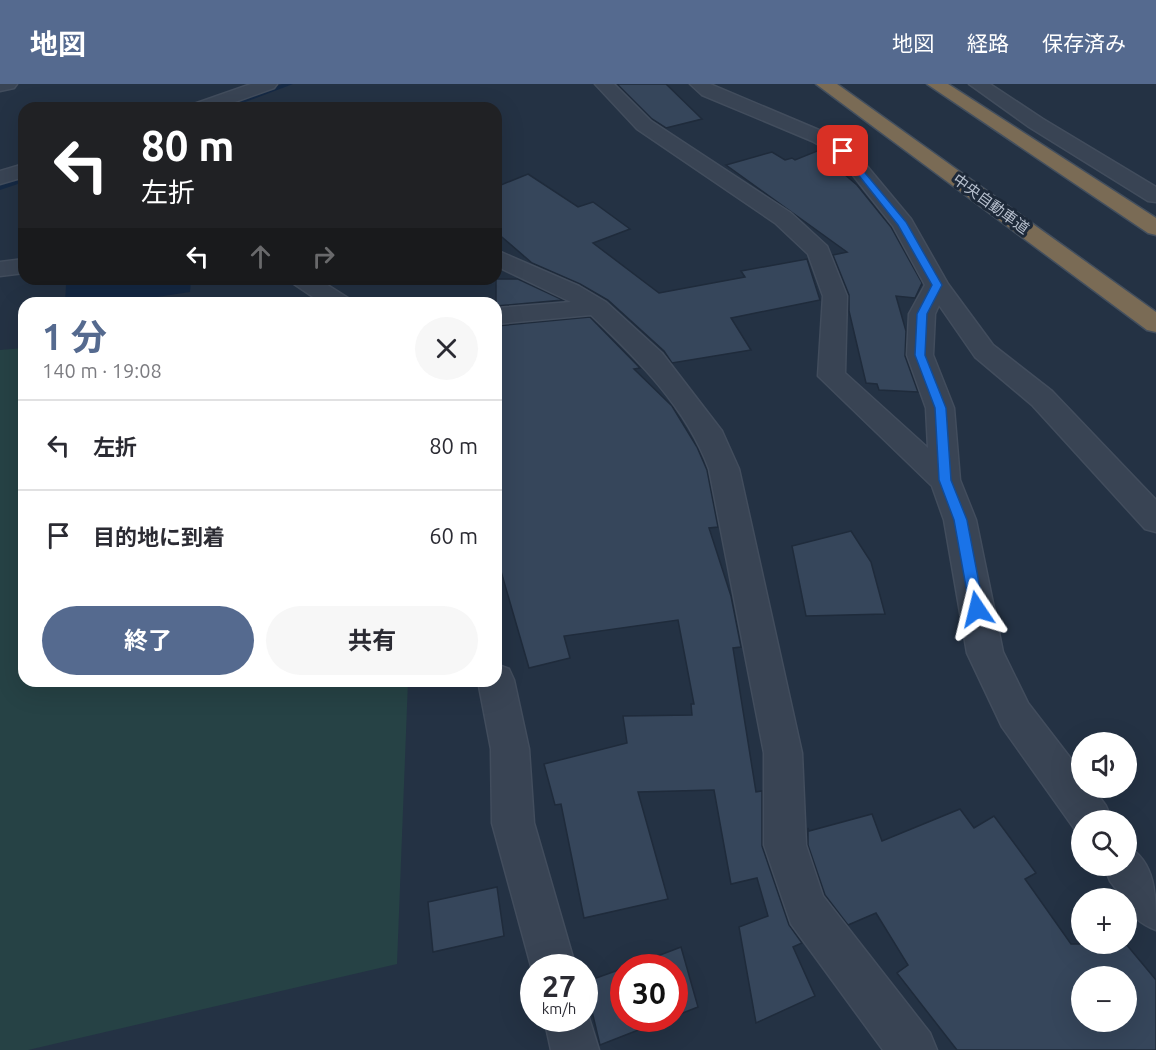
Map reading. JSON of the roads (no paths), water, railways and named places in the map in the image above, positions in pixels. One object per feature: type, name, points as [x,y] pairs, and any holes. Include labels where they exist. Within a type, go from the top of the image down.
[{"type":"highway","name":"中央自動車道","points":[[825,84],[1156,324]]},
{"type":"highway","points":[[936,84],[1156,228]]},
{"type":"street","points":[[0,86],[8,84]]},
{"type":"street","points":[[213,102],[241,88],[267,84]]},
{"type":"street","points":[[604,84],[644,125],[783,218],[819,250],[835,296],[831,376],[945,480]]},
{"type":"street","points":[[699,84],[708,90],[819,137],[843,151],[903,224],[937,285],[984,351],[1042,398],[1156,520]]},
{"type":"street","points":[[978,84],[1036,123],[1156,196]]},
{"type":"street","points":[[997,84],[1029,106],[1036,123]]},
{"type":"street","points":[[241,88],[255,102]]},
{"type":"street","points":[[0,178],[18,172]]},
{"type":"street","points":[[502,260],[570,291],[597,307],[653,358],[712,438],[724,470],[783,753],[785,845],[806,909],[913,1050]]},
{"type":"street","points":[[0,269],[18,267]]},
{"type":"street","points":[[311,285],[330,297]]},
{"type":"street","points":[[937,285],[922,314],[920,355],[940,408],[945,480],[960,520],[985,653],[1015,715],[1085,810]]},
{"type":"street","points":[[502,315],[597,307]]},
{"type":"street","points":[[497,687],[510,749],[513,823],[549,954]]},
{"type":"street","points":[[1132,876],[1156,908]]},
{"type":"street","points":[[570,1032],[575,1050]]},
{"type":"water","points":[[66,285],[191,285],[190,292],[157,297],[65,297]]},
{"type":"waterway","points":[[239,102],[289,84]]},
{"type":"waterway","points":[[0,187],[18,181]]}]
